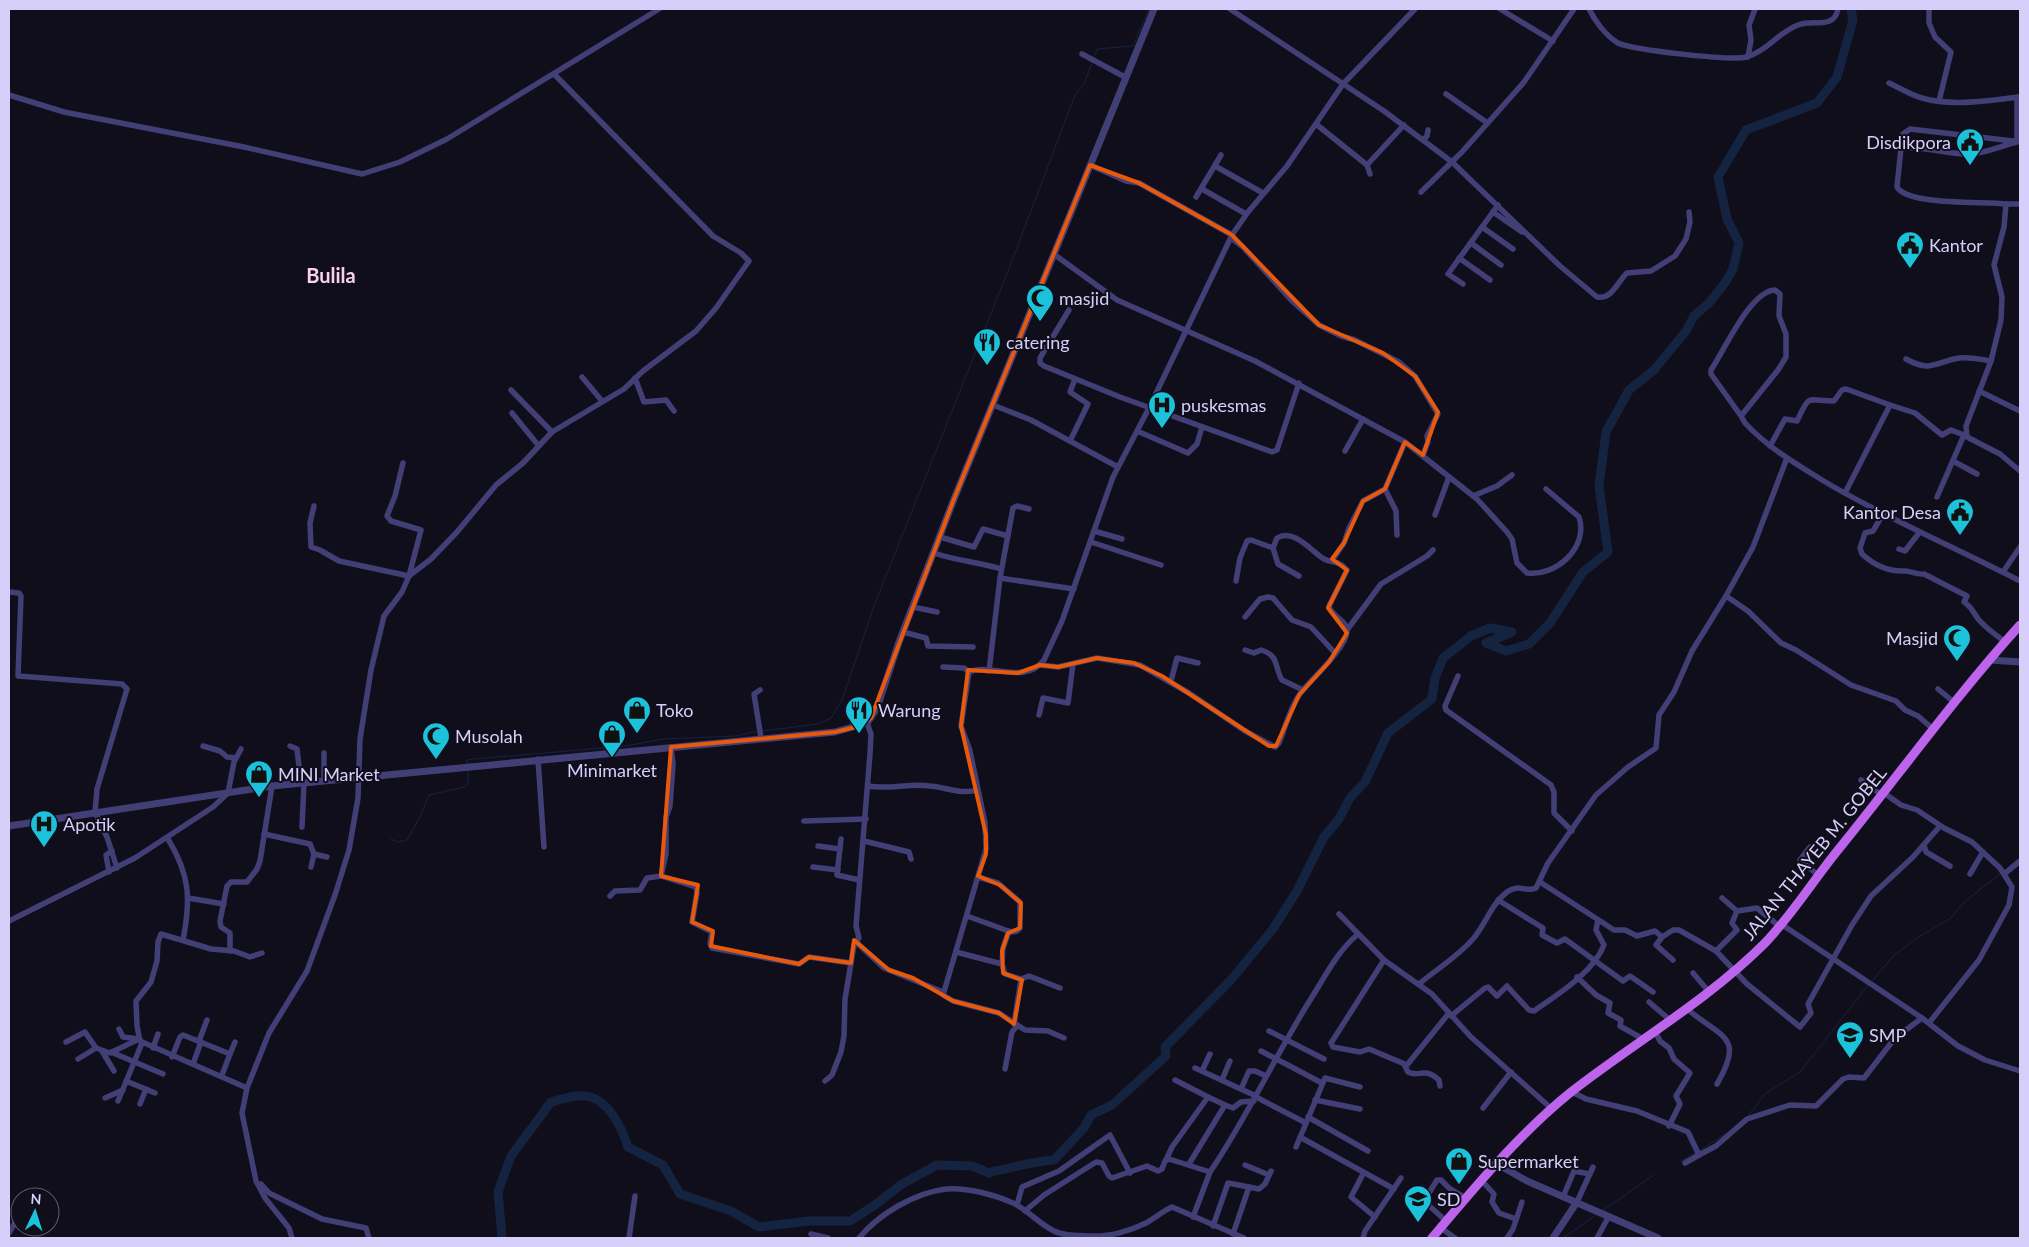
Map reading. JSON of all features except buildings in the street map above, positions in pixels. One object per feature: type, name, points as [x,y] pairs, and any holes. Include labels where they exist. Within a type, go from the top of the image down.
[{"type":"main road","name":"JALAN THAYEB M. GOBEL","points":[[1432,1238],[1512,1146],[1552,1109],[1655,1030],[1710,993],[1766,942],[1933,729],[2020,625]]},
{"type":"street","points":[[9,95],[64,112],[244,147],[358,174],[385,168],[413,157],[494,112],[659,9]]},
{"type":"street","points":[[9,826],[272,786],[761,736],[835,732],[867,723],[877,708],[903,632],[940,537],[1152,9]]},
{"type":"street","points":[[1230,9],[1404,125],[1452,162],[1560,266],[1600,298],[1611,293],[1627,273],[1651,271],[1674,257],[1686,239],[1690,222],[1689,212]]},
{"type":"street","points":[[1040,665],[1056,635],[1118,467],[1149,408],[1231,237],[1246,214],[1287,166],[1343,84],[1415,9]]},
{"type":"street","points":[[1500,9],[1553,40]]},
{"type":"street","points":[[1421,192],[1478,135],[1486,122],[1524,82],[1574,9]]},
{"type":"street","points":[[1589,9],[1593,18],[1609,36],[1617,42],[1636,49],[1733,58],[1748,57],[1796,26],[1804,23],[1831,22],[1836,18],[1838,9]]},
{"type":"street","points":[[1748,57],[1751,44],[1750,25],[1755,9]]},
{"type":"street","points":[[1929,9],[1929,23],[1934,38],[1951,52],[1939,101]]},
{"type":"street","points":[[1082,54],[1125,77]]},
{"type":"street","points":[[314,506],[310,523],[309,543],[311,547],[339,561],[409,576],[431,560],[457,532],[488,493],[524,463],[538,445],[552,432],[624,389],[635,378],[696,331],[716,308],[749,261],[747,257],[714,236],[554,74]]},
{"type":"street","points":[[1889,84],[1919,98],[1939,101],[1965,102],[2019,97],[2019,142]]},
{"type":"street","points":[[1446,94],[1486,122]]},
{"type":"street","points":[[1316,124],[1366,165],[1370,174]]},
{"type":"street","points":[[1366,165],[1404,125]]},
{"type":"street","points":[[2019,142],[1910,129],[1903,132],[1897,187],[1904,195],[1959,202],[2020,204]]},
{"type":"street","points":[[1423,140],[1427,136],[1428,130]]},
{"type":"street","points":[[1902,148],[1922,146],[1956,153],[1976,154],[2019,142]]},
{"type":"street","points":[[1196,197],[1221,155]]},
{"type":"street","points":[[1090,166],[1126,181],[1138,182],[1231,237],[1239,243],[1292,301],[1319,325],[1399,362],[1415,376],[1438,414],[1427,436],[1428,442],[1423,455]]},
{"type":"street","points":[[1215,166],[1263,193]]},
{"type":"street","points":[[1202,188],[1246,214]]},
{"type":"street","points":[[1937,497],[1966,436],[1966,426],[1991,361],[2002,308],[2001,287],[1994,265],[2004,227],[2006,204]]},
{"type":"street","points":[[1463,284],[1448,274],[1498,205]]},
{"type":"street","points":[[1493,212],[1522,232]]},
{"type":"street","points":[[1482,227],[1513,249]]},
{"type":"street","points":[[1470,243],[1502,265]]},
{"type":"street","points":[[1054,255],[1117,300],[1187,330],[1299,384],[1405,442],[1473,496],[1507,532],[1512,539],[1517,564],[1527,573],[1536,574],[1567,561],[1580,535],[1579,517],[1546,489]]},
{"type":"street","points":[[1459,258],[1490,280]]},
{"type":"street","points":[[1741,416],[1778,370],[1786,357],[1786,334],[1779,316],[1780,294],[1775,290],[1764,293],[1755,300],[1711,370],[1711,374],[1741,416],[1770,446],[1845,493],[1919,533],[2020,580]]},
{"type":"street","points":[[1069,310],[1039,362],[1044,366],[1149,408],[1275,452],[1299,384]]},
{"type":"street","points":[[1906,359],[1920,366],[1928,367],[1959,358],[1991,361]]},
{"type":"street","points":[[582,377],[602,401]]},
{"type":"street","points":[[635,378],[644,402],[666,400],[674,410]]},
{"type":"street","points":[[1070,441],[1088,404],[1070,392],[1075,379]]},
{"type":"street","points":[[1770,446],[1786,419],[1798,421],[1809,399],[1834,401],[1841,390],[1846,388],[1915,413],[1942,435],[1950,430],[1966,436],[2000,454],[2020,471]]},
{"type":"street","points":[[512,390],[552,432]]},
{"type":"street","points":[[1979,391],[2020,411]]},
{"type":"street","points":[[993,405],[1031,420],[1118,467]]},
{"type":"street","points":[[1845,493],[1890,405]]},
{"type":"street","points":[[512,413],[538,445]]},
{"type":"street","points":[[1345,451],[1363,419]]},
{"type":"street","points":[[1137,431],[1188,453],[1196,444],[1202,427]]},
{"type":"street","points":[[1333,559],[1344,543],[1349,528],[1363,501],[1386,489],[1405,442]]},
{"type":"street","points":[[1419,984],[1455,957],[1472,940],[1498,900],[1514,888],[1532,890],[1540,882],[1548,863],[1596,795],[1616,776],[1656,748],[1658,743],[1658,718],[1674,692],[1692,651],[1753,548],[1788,458]]},
{"type":"street","points":[[1953,461],[1977,474]]},
{"type":"street","points":[[292,1238],[289,1228],[261,1191],[252,1164],[242,1114],[247,1088],[269,1033],[302,981],[325,924],[352,837],[358,798],[360,739],[382,625],[386,612],[402,592],[409,576],[421,530],[391,521],[387,516],[395,496],[403,463]]},
{"type":"street","points":[[1473,496],[1497,486],[1512,475]]},
{"type":"street","points":[[1436,515],[1450,477]]},
{"type":"street","points":[[1386,489],[1396,511],[1397,534]]},
{"type":"street","points":[[989,671],[1001,569],[1014,507],[1029,509]]},
{"type":"street","points":[[1883,514],[1874,530],[1864,533],[1860,548],[1862,554],[1882,567],[1898,572],[1906,571],[1917,575],[1924,574],[1967,596],[1964,602],[1974,609],[1976,616],[1983,624],[2005,642]]},
{"type":"street","points":[[940,537],[974,547],[983,529],[1008,536]]},
{"type":"street","points":[[1094,532],[1122,540]]},
{"type":"street","points":[[1899,549],[1906,551],[1910,548],[1919,533]]},
{"type":"street","points":[[1299,576],[1278,564],[1273,548],[1277,538],[1287,535],[1296,539],[1325,559],[1333,559],[1347,570],[1330,608],[1347,630]]},
{"type":"street","points":[[1236,581],[1240,558],[1247,542],[1251,540],[1273,548]]},
{"type":"street","points":[[1090,542],[1161,565]]},
{"type":"street","points":[[2004,572],[2020,547]]},
{"type":"street","points":[[969,672],[974,670],[1018,673],[1040,665],[1053,667],[1097,658],[1134,663],[1146,667],[1170,681],[1273,748],[1279,743],[1295,703],[1303,690],[1335,654],[1347,630],[1381,584],[1427,556],[1433,550]]},
{"type":"street","points":[[934,553],[966,562],[985,563],[1001,569]]},
{"type":"street","points":[[1000,578],[1074,589]]},
{"type":"street","points":[[9,592],[19,593],[21,596],[18,676],[122,684],[127,689],[98,789],[95,812],[112,852],[116,868]]},
{"type":"street","points":[[1726,596],[1748,611],[1781,643],[1796,650],[1851,684],[1896,701],[1905,710],[1916,714],[1933,729]]},
{"type":"street","points":[[1245,617],[1260,599],[1273,598],[1292,620],[1311,627],[1335,654]]},
{"type":"street","points":[[913,607],[937,612]]},
{"type":"street","points":[[903,632],[926,638],[927,645],[930,646],[973,647]]},
{"type":"street","points":[[1245,650],[1253,653],[1261,650],[1267,652],[1277,662],[1282,680],[1303,690]]},
{"type":"street","points":[[1170,681],[1177,658],[1198,663]]},
{"type":"street","points":[[1990,660],[2020,662]]},
{"type":"street","points":[[1040,715],[1043,698],[1068,702],[1073,664]]},
{"type":"street","points":[[943,667],[964,668],[969,672]]},
{"type":"street","points":[[943,992],[986,854],[985,823],[976,790],[970,752],[961,726],[969,672]]},
{"type":"street","points":[[1458,676],[1445,706],[1446,710],[1551,785],[1554,792],[1554,813],[1572,831]]},
{"type":"street","points":[[1938,689],[1955,703]]},
{"type":"street","points":[[760,690],[754,694],[761,736]]},
{"type":"street","points":[[825,1081],[832,1075],[842,1052],[845,999],[856,942],[859,938],[856,926],[866,819],[871,734],[867,723]]},
{"type":"street","points":[[203,746],[220,751],[227,757],[236,758]]},
{"type":"street","points":[[290,746],[297,749],[302,783],[302,827]]},
{"type":"street","points":[[661,876],[666,854],[666,817],[670,808],[673,764],[671,746]]},
{"type":"street","points":[[9,921],[109,872],[168,839],[212,808],[228,793],[236,758],[241,749]]},
{"type":"street","points":[[324,753],[324,781]]},
{"type":"street","points":[[538,759],[544,847]]},
{"type":"street","points":[[1861,780],[1901,805],[1917,810],[1940,826],[1972,842],[2003,872],[2012,887],[2012,897],[2009,905],[1979,960],[1929,1023]]},
{"type":"street","points":[[868,786],[887,788],[921,785],[965,791],[976,790]]},
{"type":"street","points":[[230,951],[230,933],[221,925],[229,883],[247,882],[257,869],[272,786]]},
{"type":"street","points":[[804,821],[866,819]]},
{"type":"street","points":[[1673,960],[1656,945],[1662,937],[1677,929],[1716,952],[1760,995],[1800,1027],[1811,1013],[1808,1004],[1871,896],[1924,845],[1940,826]]},
{"type":"street","points":[[264,834],[302,841],[312,846],[314,854],[311,867]]},
{"type":"street","points":[[168,839],[185,871],[188,898],[183,940]]},
{"type":"street","points":[[841,839],[837,875],[859,880]]},
{"type":"street","points":[[864,841],[909,852],[911,860]]},
{"type":"street","points":[[1924,845],[1926,852],[1950,866]]},
{"type":"street","points":[[818,846],[840,849]]},
{"type":"street","points":[[1810,847],[1800,860],[1819,876]]},
{"type":"street","points":[[109,872],[106,855],[112,852]]},
{"type":"street","points":[[1970,874],[1983,852]]},
{"type":"street","points":[[314,854],[327,857]]},
{"type":"street","points":[[2003,872],[2020,861]]},
{"type":"street","points":[[813,867],[838,870]]},
{"type":"street","points":[[610,896],[615,890],[640,890],[647,878],[661,876],[696,887],[697,893],[692,922],[712,932],[710,944],[712,948],[799,964],[809,957],[851,964]]},
{"type":"street","points":[[967,916],[1009,931],[1015,932],[1020,928],[1020,903],[1000,884],[978,877]]},
{"type":"street","points":[[1540,882],[1614,930],[1625,930],[1637,936],[1653,930],[1662,937]]},
{"type":"street","points":[[188,898],[224,904]]},
{"type":"street","points":[[1722,898],[1737,910],[1757,908],[1832,960],[1922,1018],[1958,1046],[1973,1055],[2020,1071]]},
{"type":"street","points":[[1498,900],[1543,928],[1544,936],[1556,943],[1565,939],[1623,981],[1630,976],[1653,992]]},
{"type":"street","points":[[1716,952],[1737,930],[1732,923],[1737,910]]},
{"type":"street","points":[[1339,914],[1357,935],[1384,960],[1432,994],[1450,1014],[1552,1109]]},
{"type":"street","points":[[1405,1066],[1410,1063],[1450,1014],[1485,988],[1488,987],[1497,996],[1507,986],[1529,1010],[1534,1011],[1577,978],[1595,960],[1604,945],[1597,932],[1598,920]]},
{"type":"street","points":[[1009,931],[1003,948],[1002,964],[1005,974],[1021,980],[1029,976],[1060,988]]},
{"type":"street","points":[[118,1101],[141,1041],[136,1001],[152,982],[158,961],[159,935],[163,934],[211,949],[230,951],[254,958],[262,953]]},
{"type":"street","points":[[1193,1217],[1210,1172],[1255,1098],[1286,1040],[1337,957],[1357,935]]},
{"type":"street","points":[[856,942],[884,968],[943,992],[953,1002],[994,1010],[1025,1030],[1048,1031],[1064,1038]]},
{"type":"street","points":[[956,952],[1002,964]]},
{"type":"street","points":[[1384,960],[1331,1044],[1341,1050],[1363,1052],[1368,1049],[1405,1066],[1408,1072],[1412,1074],[1422,1071],[1431,1075],[1439,1080],[1440,1086]]},
{"type":"street","points":[[1693,973],[1710,993]]},
{"type":"street","points":[[1577,978],[1596,995],[1610,1003],[1608,1013],[1621,1020],[1620,1026],[1642,1040]]},
{"type":"street","points":[[1005,1069],[1015,1025],[1021,980]]},
{"type":"street","points":[[1649,1002],[1670,1020]]},
{"type":"street","points":[[1686,1009],[1728,1041],[1729,1060],[1717,1084]]},
{"type":"street","points":[[1685,1163],[1697,1152],[1716,1146],[1747,1119],[1790,1105],[1816,1106],[1843,1079],[1866,1077],[1895,1038],[1922,1018]]},
{"type":"street","points":[[192,1064],[207,1020]]},
{"type":"street","points":[[119,1029],[122,1037],[141,1041],[172,1057],[222,1075],[247,1088]]},
{"type":"street","points":[[1655,1030],[1660,1041],[1669,1048],[1674,1060],[1690,1073],[1676,1096],[1680,1104],[1669,1126]]},
{"type":"street","points":[[1269,1031],[1324,1059]]},
{"type":"street","points":[[66,1042],[85,1032],[114,1071]]},
{"type":"street","points":[[153,1048],[158,1034]]},
{"type":"street","points":[[172,1057],[181,1035],[230,1054]]},
{"type":"street","points":[[111,1052],[141,1041]]},
{"type":"street","points":[[222,1075],[235,1042]]},
{"type":"street","points":[[78,1059],[99,1050],[111,1052],[163,1074]]},
{"type":"street","points":[[1261,1051],[1322,1083]]},
{"type":"street","points":[[1202,1071],[1210,1054]]},
{"type":"street","points":[[1222,1080],[1230,1062]]},
{"type":"street","points":[[1195,1068],[1241,1089],[1255,1098],[1307,1120],[1368,1151]]},
{"type":"street","points":[[1241,1089],[1249,1071],[1255,1070],[1266,1076]]},
{"type":"street","points":[[1483,1108],[1511,1072]]},
{"type":"street","points":[[1296,1147],[1325,1078],[1360,1087]]},
{"type":"street","points":[[1175,1080],[1233,1108],[1241,1102],[1255,1098]]},
{"type":"street","points":[[126,1081],[155,1093]]},
{"type":"street","points":[[140,1104],[146,1089]]},
{"type":"street","points":[[105,1098],[123,1090]]},
{"type":"street","points":[[1572,1092],[1586,1099],[1640,1112],[1669,1126],[1688,1132],[1697,1152]]},
{"type":"street","points":[[1025,1211],[1044,1195],[1094,1163],[1102,1163],[1111,1178],[1147,1166],[1158,1171],[1172,1147],[1208,1097]]},
{"type":"street","points":[[1315,1100],[1360,1110]]},
{"type":"street","points":[[1189,1164],[1225,1105]]},
{"type":"street","points":[[1017,1205],[1022,1187],[1059,1171],[1112,1133],[1130,1173]]},
{"type":"street","points":[[1300,1137],[1363,1174],[1394,1189]]},
{"type":"street","points":[[1166,1160],[1172,1159],[1210,1172]]},
{"type":"street","points":[[252,1164],[262,1187],[270,1193],[325,1220],[366,1228],[369,1238]]},
{"type":"street","points":[[1497,1164],[1514,1175],[1658,1238]]},
{"type":"street","points":[[1213,1226],[1228,1184],[1232,1182],[1261,1188],[1270,1173],[1245,1165]]},
{"type":"street","points":[[1553,1238],[1577,1202],[1593,1167]]},
{"type":"street","points":[[1563,1197],[1574,1171],[1590,1174]]},
{"type":"street","points":[[1363,1174],[1351,1198],[1375,1217]]},
{"type":"street","points":[[1363,1238],[1365,1231],[1401,1178]]},
{"type":"street","points":[[1455,1238],[1424,1201],[1437,1180],[1441,1180],[1449,1188],[1466,1198]]},
{"type":"street","points":[[1482,1182],[1497,1195],[1492,1202],[1497,1211],[1516,1219]]},
{"type":"street","points":[[1233,1234],[1249,1187]]},
{"type":"street","points":[[859,1238],[876,1220],[886,1214],[927,1194],[947,1189],[984,1194],[1017,1205],[1053,1231],[1091,1236],[1118,1233],[1139,1226],[1170,1207],[1244,1238]]},
{"type":"street","points":[[629,1238],[636,1196]]},
{"type":"street","points":[[1507,1238],[1522,1202]]},
{"type":"street","points":[[1597,1238],[1604,1214]]},
{"type":"street","points":[[812,1234],[828,1238]]},
{"type":"highlighted area","points":[[1090,165],[1139,183],[1232,235],[1319,325],[1383,353],[1415,376],[1438,412],[1423,455],[1405,442],[1385,489],[1363,501],[1344,543],[1332,559],[1347,570],[1328,608],[1347,633],[1329,662],[1299,695],[1276,746],[1269,746],[1162,676],[1134,663],[1097,658],[1058,667],[1040,665],[1018,673],[968,670],[961,726],[986,835],[986,854],[978,876],[1000,885],[1021,903],[1020,928],[1008,933],[1002,951],[1003,973],[1022,980],[1014,1024],[999,1013],[953,1001],[913,978],[889,970],[854,940],[851,963],[809,957],[799,964],[711,946],[713,931],[692,922],[698,885],[661,876],[671,747],[835,732],[860,726],[871,718],[954,499]]},
{"type":"waterway","points":[[1094,57],[1097,49],[1133,46],[1149,9]]},
{"type":"waterway","points":[[502,1238],[498,1192],[511,1156],[551,1102],[576,1096],[591,1097],[604,1105],[615,1118],[628,1147],[663,1165],[680,1194],[731,1211],[759,1227],[809,1221],[850,1221],[902,1184],[937,1165],[972,1166],[989,1173],[1029,1163],[1054,1160],[1084,1128],[1091,1115],[1112,1105],[1166,1056],[1165,1047],[1231,980],[1273,929],[1297,891],[1324,837],[1339,819],[1350,798],[1365,782],[1388,733],[1432,699],[1435,678],[1443,658],[1471,636],[1490,628],[1512,632],[1486,643],[1506,651],[1529,644],[1550,623],[1583,572],[1608,552],[1599,486],[1606,432],[1629,390],[1654,370],[1686,331],[1694,316],[1709,303],[1725,283],[1733,269],[1739,243],[1727,219],[1718,177],[1746,130],[1817,103],[1837,77],[1853,20],[1851,9]]},
{"type":"waterway","points":[[763,731],[818,724],[831,718],[842,700],[874,606],[1010,266],[1075,95],[1084,84],[1092,63]]},
{"type":"waterway","points":[[467,764],[467,760],[474,759],[626,746],[663,739],[736,736],[757,731]]},
{"type":"waterway","points":[[391,839],[398,842],[407,840],[421,815],[429,795],[464,787],[468,784],[468,771]]},
{"type":"waterway","points":[[1872,981],[1893,956],[1917,938],[1951,918],[1963,903],[2000,874]]},
{"type":"waterway","points":[[1748,1116],[1765,1094],[1801,1071],[1869,984]]},
{"type":"waterway","points":[[1699,1151],[1727,1133]]},
{"type":"waterway","points":[[1681,1161],[1695,1153]]},
{"type":"waterway","points":[[1603,1210],[1654,1175]]},
{"type":"waterway","points":[[1563,1238],[1596,1215]]},
{"type":"place","name":"Disdikpora","points":[[1970,166]]},
{"type":"place","name":"Kantor","points":[[1910,269]]},
{"type":"place","name":"masjid","points":[[1040,322]]},
{"type":"place","name":"catering","points":[[987,366]]},
{"type":"place","name":"puskesmas","points":[[1162,429]]},
{"type":"place","name":"Kantor Desa","points":[[1960,536]]},
{"type":"place","name":"Masjid","points":[[1957,662]]},
{"type":"place","name":"Toko","points":[[637,734]]},
{"type":"place","name":"Warung","points":[[859,734]]},
{"type":"place","name":"Minimarket","points":[[612,758]]},
{"type":"place","name":"Musolah","points":[[436,760]]},
{"type":"place","name":"MINI Market","points":[[259,798]]},
{"type":"place","name":"Apotik","points":[[44,848]]},
{"type":"place","name":"SMP","points":[[1850,1059]]},
{"type":"place","name":"Supermarket","points":[[1459,1185]]},
{"type":"place","name":"SD","points":[[1418,1223]]},
{"type":"district","name":"Bulila","points":[[331,275]]}]
